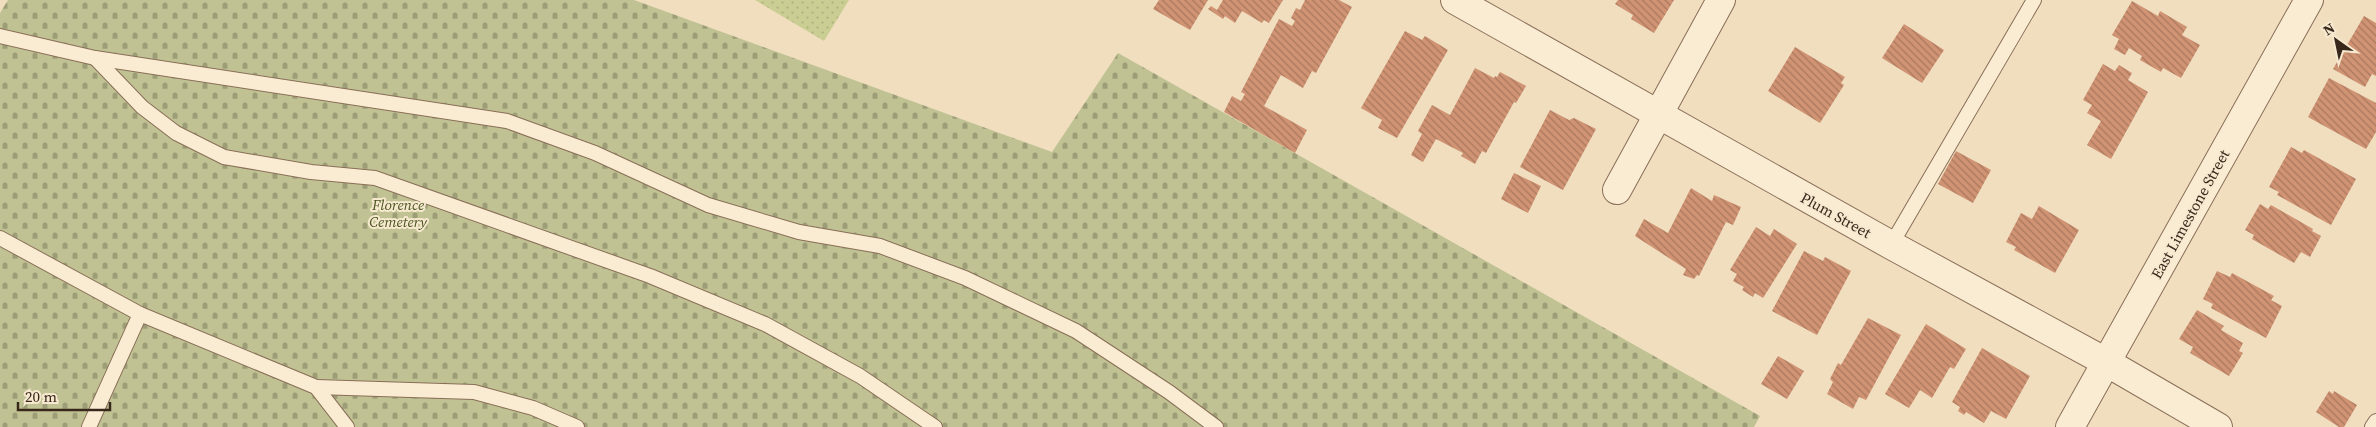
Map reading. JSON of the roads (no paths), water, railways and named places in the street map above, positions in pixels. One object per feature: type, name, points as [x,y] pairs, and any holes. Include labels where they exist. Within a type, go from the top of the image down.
[{"type":"street","name":"Plum Street","points":[[1456,0],[1891,246],[2106,362],[2218,427]]},
{"type":"street","points":[[1618,190],[1721,0]]},
{"type":"street","name":"East Limestone Street","points":[[2070,427],[2309,0]]},
{"type":"lane","points":[[1891,246],[2034,0]]},
{"type":"lane","points":[[0,36],[95,58],[507,121],[595,152],[708,205],[799,232],[880,246],[965,278],[1076,331],[1168,392],[1216,427]]},
{"type":"lane","points":[[95,58],[149,112],[176,133],[224,157],[311,172],[375,178],[650,276],[765,324],[860,376],[935,427]]},
{"type":"lane","points":[[0,238],[140,314],[316,387],[474,392],[533,408],[576,427]]},
{"type":"lane","points":[[89,427],[140,314]]},
{"type":"lane","points":[[316,387],[347,427]]},
{"type":"lane","points":[[2372,427],[2376,421]]},
{"type":"park label","name":"Florence Cemetery","points":[[398,212]]}]
